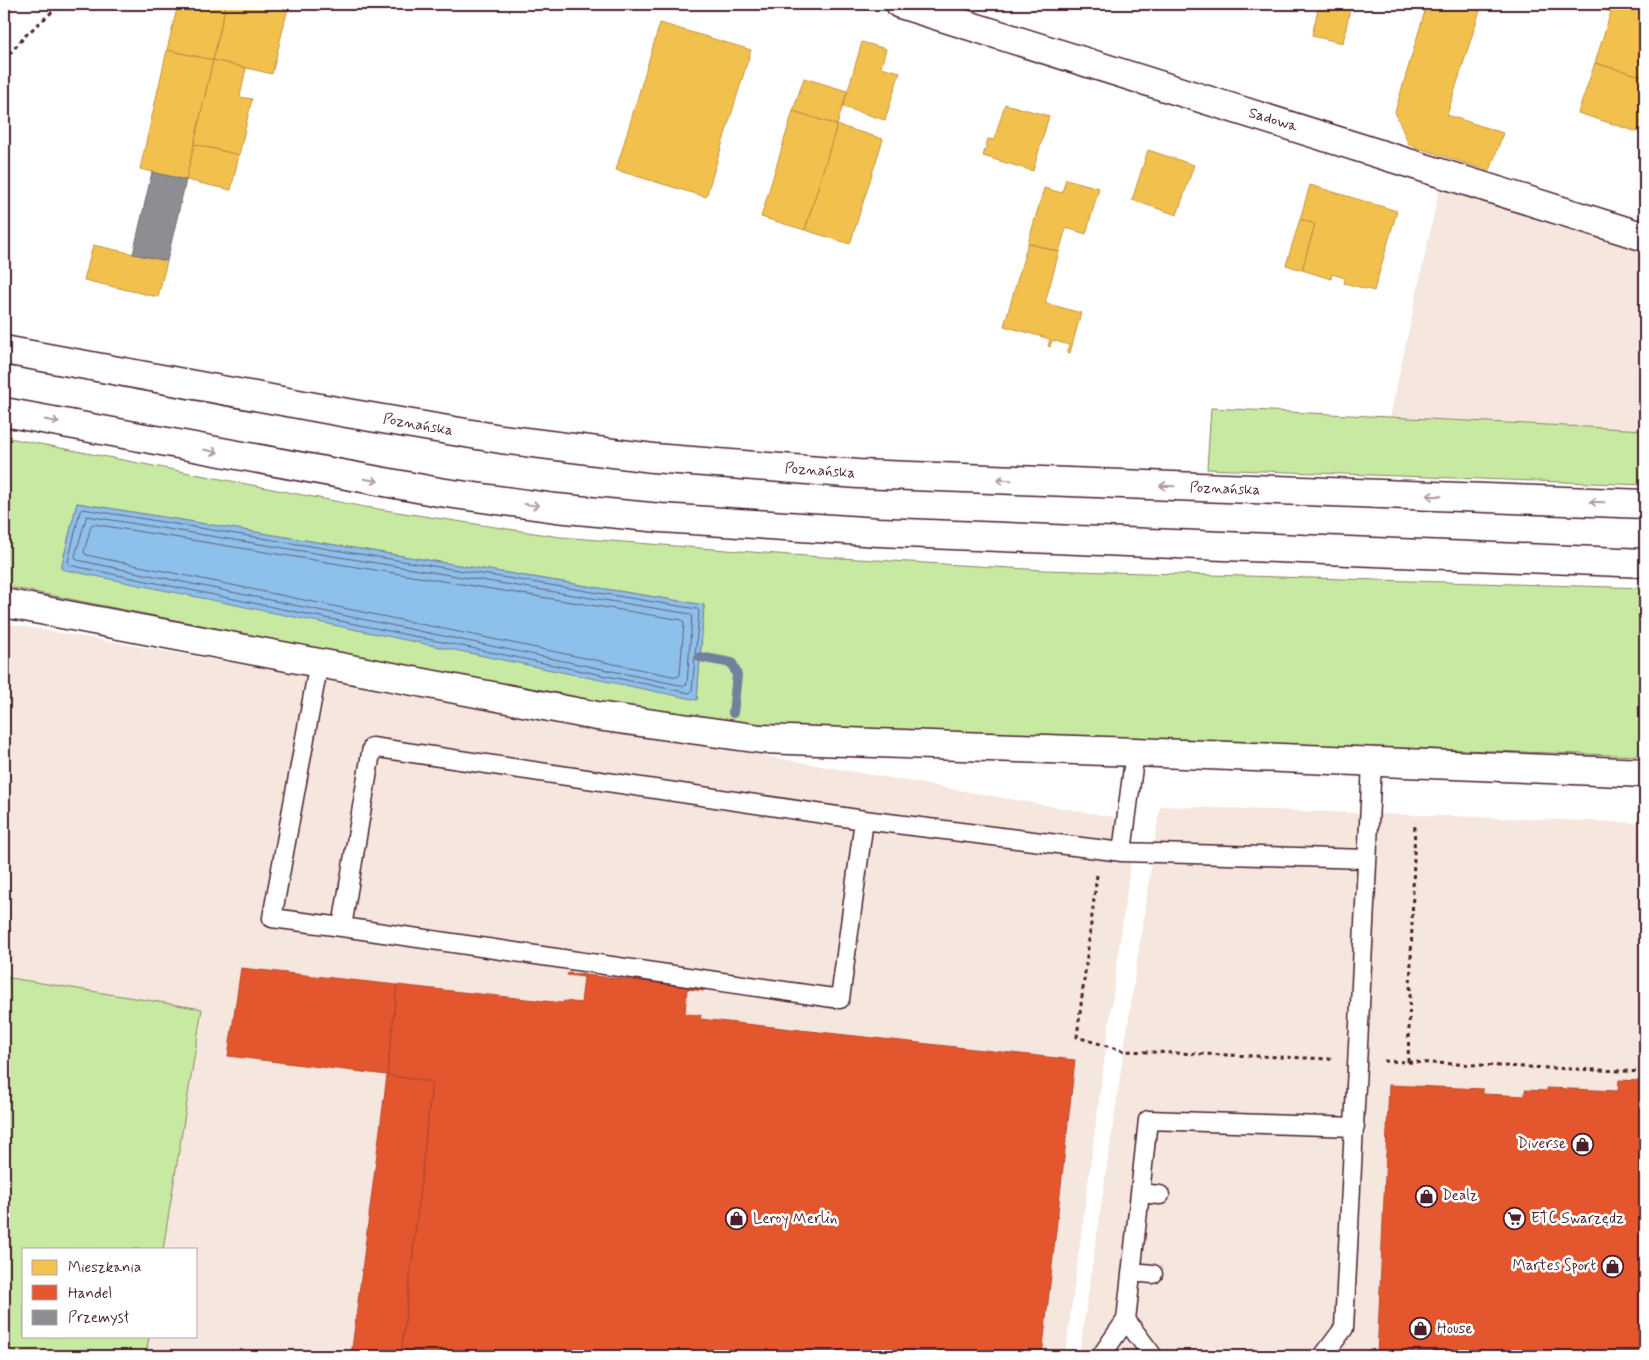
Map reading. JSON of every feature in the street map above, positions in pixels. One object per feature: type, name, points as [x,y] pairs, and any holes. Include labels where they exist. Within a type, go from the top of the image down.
[{"type":"main road","name":"Sadowa","points":[[900,4],[1645,237]]},
{"type":"main road","name":"Poznańska","points":[[4,350],[347,413],[502,439],[653,458],[868,474],[1645,504]]},
{"type":"main road","points":[[4,412],[439,492],[565,509],[661,518],[879,532],[1645,563]]},
{"type":"main road","points":[[4,603],[597,716],[761,739],[1645,773]]},
{"type":"lane","points":[[319,662],[272,918],[342,926],[840,999],[864,820]]},
{"type":"lane","points":[[342,926],[372,747],[864,820],[1100,850],[1367,859]]},
{"type":"lane","points":[[1122,852],[1135,752]]},
{"type":"lane","points":[[1323,1356],[1344,1328],[1372,763]]},
{"type":"lane","points":[[1101,1356],[1126,1320],[1148,1120],[1355,1127]]},
{"type":"lane","points":[[1140,1193],[1160,1195]]},
{"type":"lane","points":[[1132,1272],[1153,1274]]},
{"type":"lane","points":[[1126,1320],[1153,1356]]},
{"type":"path","points":[[4,60],[27,34],[61,4]]},
{"type":"path","points":[[1408,1062],[1415,822]]},
{"type":"path","points":[[1100,850],[1077,1037],[1124,1051]]},
{"type":"shaded area","points":[[1440,186],[1645,250],[1645,430],[1390,417]]},
{"type":"shaded area","points":[[4,623],[1136,821],[1065,1356],[146,1356],[149,1338],[198,1338],[198,1248],[163,1248],[202,1009],[4,977]]},
{"type":"shaded area","points":[[1160,806],[1645,823],[1645,1356],[1079,1356]]},
{"type":"green space","points":[[1211,408],[1645,430],[1645,485],[1207,469]]},
{"type":"green space","points":[[4,437],[365,507],[560,537],[790,555],[1044,570],[1645,588],[1645,756],[756,727],[553,695],[4,586]],"holes":[[[77,503],[704,605],[697,699],[61,568]]]},
{"type":"green space","points":[[4,977],[202,1009],[163,1248],[22,1248],[22,1338],[149,1338],[146,1356],[4,1356]]},
{"type":"water","points":[[77,503],[704,605],[697,700],[61,569]]},
{"type":"building: Mieszkania","points":[[178,4],[226,4],[213,60],[167,50]]},
{"type":"building: Mieszkania","points":[[226,4],[289,4],[272,74],[213,60]]},
{"type":"building: Mieszkania","points":[[1319,4],[1351,4],[1343,43],[1312,36]]},
{"type":"building: Mieszkania","points":[[1427,4],[1482,4],[1447,115],[1503,133],[1490,171],[1409,145],[1395,112]]},
{"type":"building: Mieszkania","points":[[1587,4],[1645,4],[1645,77],[1595,63],[1611,12]]},
{"type":"building: Mieszkania","points":[[660,23],[751,50],[706,197],[616,170]]},
{"type":"building: Mieszkania","points":[[862,42],[886,49],[881,67],[900,72],[885,120],[843,107]]},
{"type":"building: Mieszkania","points":[[167,50],[213,60],[186,180],[140,169]]},
{"type":"building: Mieszkania","points":[[213,60],[246,68],[240,97],[252,99],[239,155],[194,144]]},
{"type":"building: Mieszkania","points":[[1595,63],[1645,77],[1645,110],[1638,132],[1578,113]]},
{"type":"building: Mieszkania","points":[[804,78],[847,91],[837,125],[793,111]]},
{"type":"building: Mieszkania","points":[[1005,104],[1049,116],[1033,171],[983,156],[988,139],[994,140]]},
{"type":"building: Mieszkania","points":[[793,111],[837,125],[805,230],[761,217]]},
{"type":"building: Mieszkania","points":[[837,125],[883,139],[850,244],[805,230]]},
{"type":"building: Mieszkania","points":[[194,144],[239,155],[231,190],[186,180]]},
{"type":"building: Mieszkania","points":[[1148,150],[1194,165],[1177,215],[1132,200]]},
{"type":"building: Mieszkania","points":[[1066,179],[1099,188],[1086,234],[1066,228],[1059,252],[1028,243],[1044,188],[1062,193]]},
{"type":"building: Mieszkania","points":[[1310,185],[1397,211],[1374,291],[1344,283],[1345,278],[1332,274],[1331,279],[1302,270],[1315,224],[1300,219]]},
{"type":"building: Mieszkania","points":[[1300,219],[1315,224],[1302,270],[1286,265]]},
{"type":"building: Mieszkania","points":[[1028,243],[1059,252],[1045,303],[1081,313],[1070,353],[1067,352],[1069,345],[1052,340],[1050,347],[1048,346],[1050,339],[1004,326]]},
{"type":"building: Mieszkania","points":[[93,245],[167,261],[158,297],[84,280]]},
{"type":"building: Handel","points":[[241,968],[397,985],[387,1075],[228,1056]]},
{"type":"building: Handel","name":"Leroy Merlin","points":[[568,973],[704,988],[704,991],[687,989],[685,1014],[701,1015],[700,1019],[1075,1060],[1042,1356],[401,1356],[432,1082],[387,1075],[397,985],[563,1003],[564,1001],[581,1003],[584,977],[567,975]]},
{"type":"building: Handel","points":[[387,1075],[432,1082],[401,1356],[351,1356]]},
{"type":"building: Handel","name":"ETC Swarzędz","points":[[1619,1080],[1643,1081],[1642,1092],[1645,1092],[1645,1356],[1377,1356],[1389,1085],[1483,1089],[1483,1094],[1525,1096],[1525,1090],[1547,1091],[1547,1088],[1618,1091]]},
{"type":"building: Przemysł","points":[[152,172],[186,180],[167,261],[133,254]]},
{"type":"waterway","points":[[700,657],[732,663],[737,675],[733,713]]},
{"type":"place","name":"Diverse","points":[[1582,1144]]},
{"type":"place","name":"Dealz","points":[[1426,1196]]},
{"type":"place","name":"Leroy Merlin","points":[[737,1219]]},
{"type":"place","name":"ETC Swarzędz","points":[[1515,1219]]},
{"type":"place","name":"Martes Sport","points":[[1612,1266]]},
{"type":"place","name":"House","points":[[1421,1329]]}]
